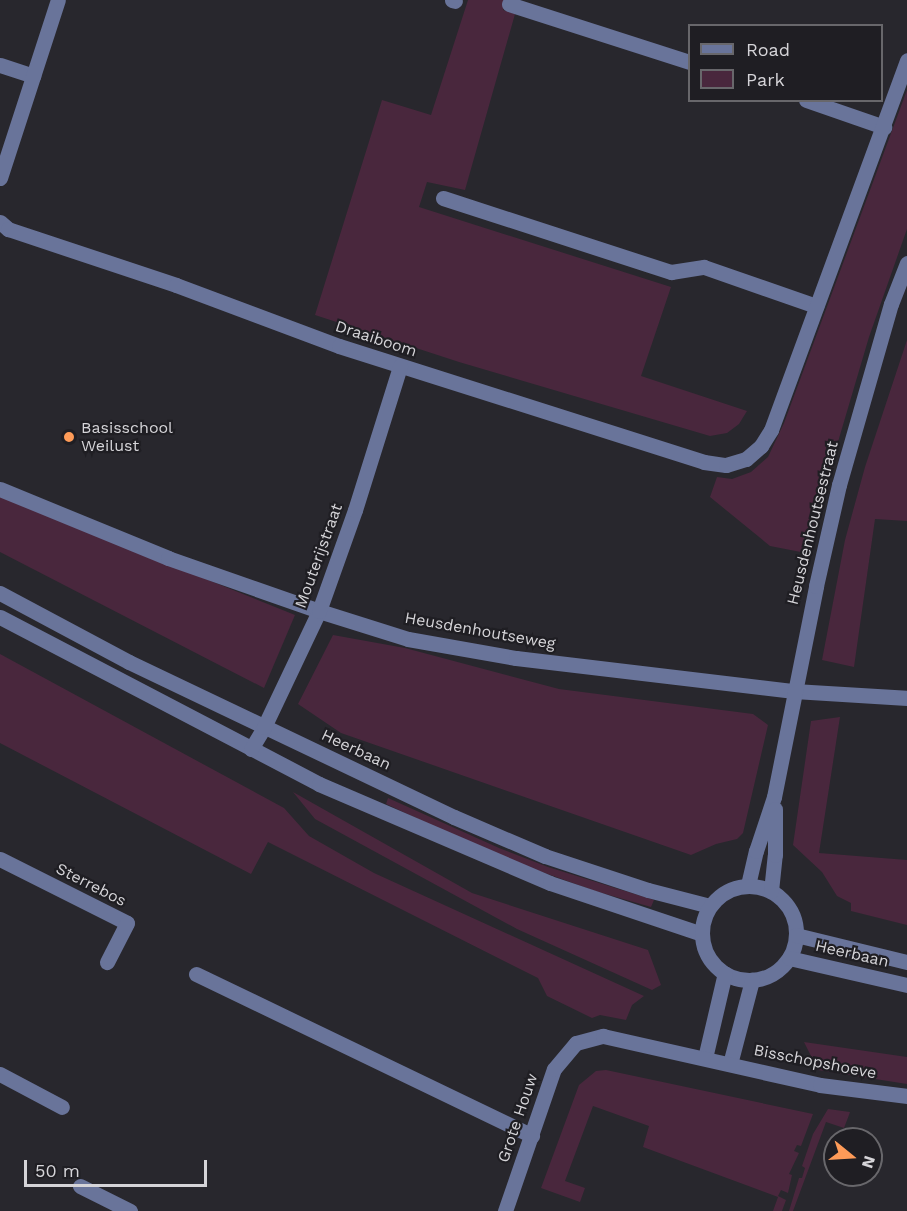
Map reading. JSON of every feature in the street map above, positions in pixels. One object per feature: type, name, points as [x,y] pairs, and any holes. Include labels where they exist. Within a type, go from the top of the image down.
[{"type":"street","points":[[0,178],[58,0]]},
{"type":"street","points":[[509,3],[688,61]]},
{"type":"street","points":[[443,198],[671,272],[704,267],[816,306],[907,60]]},
{"type":"street","points":[[0,65],[33,76]]},
{"type":"street","points":[[812,102],[884,127]]},
{"type":"street","name":"Draaiboom","points":[[0,222],[8,229],[176,285],[400,366],[704,462],[726,465],[746,459],[761,447],[771,430],[816,306]]},
{"type":"street","name":"Heusdenhoutsestraat","points":[[748,885],[756,851],[774,797],[794,691],[839,485],[891,304],[907,262]]},
{"type":"street","name":"Mouterijstraat","points":[[251,749],[264,727],[319,611],[356,510],[400,366]]},
{"type":"street","name":"Heusdenhoutseweg","points":[[0,489],[168,558],[319,611],[408,639],[516,658],[794,691],[907,698]]},
{"type":"street","name":"Heerbaan","points":[[0,593],[106,650],[454,817],[545,856],[648,890],[710,906]]},
{"type":"street","points":[[0,617],[319,784],[494,861],[550,883],[702,934]]},
{"type":"street","name":"Heusdenhoutsestraat","points":[[771,891],[775,855],[774,797]]},
{"type":"street","name":"Sterrebos","points":[[0,859],[127,923],[107,962]]},
{"type":"street","points":[[748,885],[771,891],[788,906],[794,920],[796,935],[789,958],[773,973],[752,980],[724,973],[710,959],[702,934],[703,922],[710,906],[724,892],[748,885]]},
{"type":"street","name":"Heerbaan","points":[[796,935],[907,962]]},
{"type":"street","name":"Heerbaan","points":[[789,958],[907,985]]},
{"type":"street","points":[[717,1061],[724,973]]},
{"type":"street","points":[[196,974],[532,1136]]},
{"type":"street","points":[[717,1061],[752,980]]},
{"type":"street","name":"Grote Houw","points":[[505,1211],[554,1069],[576,1043],[603,1036],[717,1061]]},
{"type":"street","name":"Bisschopshoeve","points":[[717,1061],[819,1085],[907,1096]]},
{"type":"street","points":[[0,1074],[62,1107]]},
{"type":"street","points":[[80,1186],[130,1211]]},
{"type":"green space","points":[[468,0],[506,0],[503,10],[515,14],[465,190],[427,182],[419,207],[671,287],[641,376],[747,411],[739,424],[727,433],[710,436],[459,362],[315,315],[382,100],[431,115]]},
{"type":"green space","points":[[907,90],[907,229],[869,337],[835,452],[811,554],[770,546],[710,497],[717,477],[732,479],[751,472],[768,457],[784,423]]},
{"type":"green space","points":[[907,340],[907,521],[875,519],[854,667],[822,660],[845,540],[865,467]]},
{"type":"green space","points":[[0,496],[295,615],[264,688],[0,552]]},
{"type":"green space","points":[[333,635],[405,648],[559,689],[753,714],[768,725],[743,833],[737,839],[716,844],[691,855],[341,733],[298,704]]},
{"type":"green space","points":[[0,654],[284,808],[309,836],[374,873],[644,996],[632,1005],[626,1020],[600,1015],[592,1018],[547,996],[538,978],[268,842],[251,874],[0,743]]},
{"type":"green space","points":[[840,717],[819,853],[907,860],[907,925],[851,911],[851,903],[837,896],[822,872],[793,845],[811,721]]},
{"type":"green space","points":[[293,792],[472,893],[648,950],[661,985],[652,990],[517,929],[315,819]]},
{"type":"green space","points":[[388,798],[499,848],[548,867],[654,900],[651,907],[595,891],[495,855],[386,804]]},
{"type":"green space","points":[[804,1042],[907,1057],[907,1084],[818,1070]]},
{"type":"green space","points":[[606,1070],[813,1114],[801,1146],[797,1145],[794,1151],[799,1153],[789,1174],[792,1175],[788,1193],[781,1190],[778,1196],[786,1200],[782,1211],[773,1211],[778,1197],[643,1147],[649,1126],[593,1106],[565,1181],[585,1188],[580,1202],[541,1188],[579,1085],[596,1071]]},
{"type":"green space","points":[[828,1109],[850,1112],[844,1127],[826,1122],[793,1211],[789,1211],[799,1178],[802,1178],[805,1168],[802,1166],[813,1134]]},
{"type":"place","name":"Basisschool Weilust","points":[[69,437]]}]
